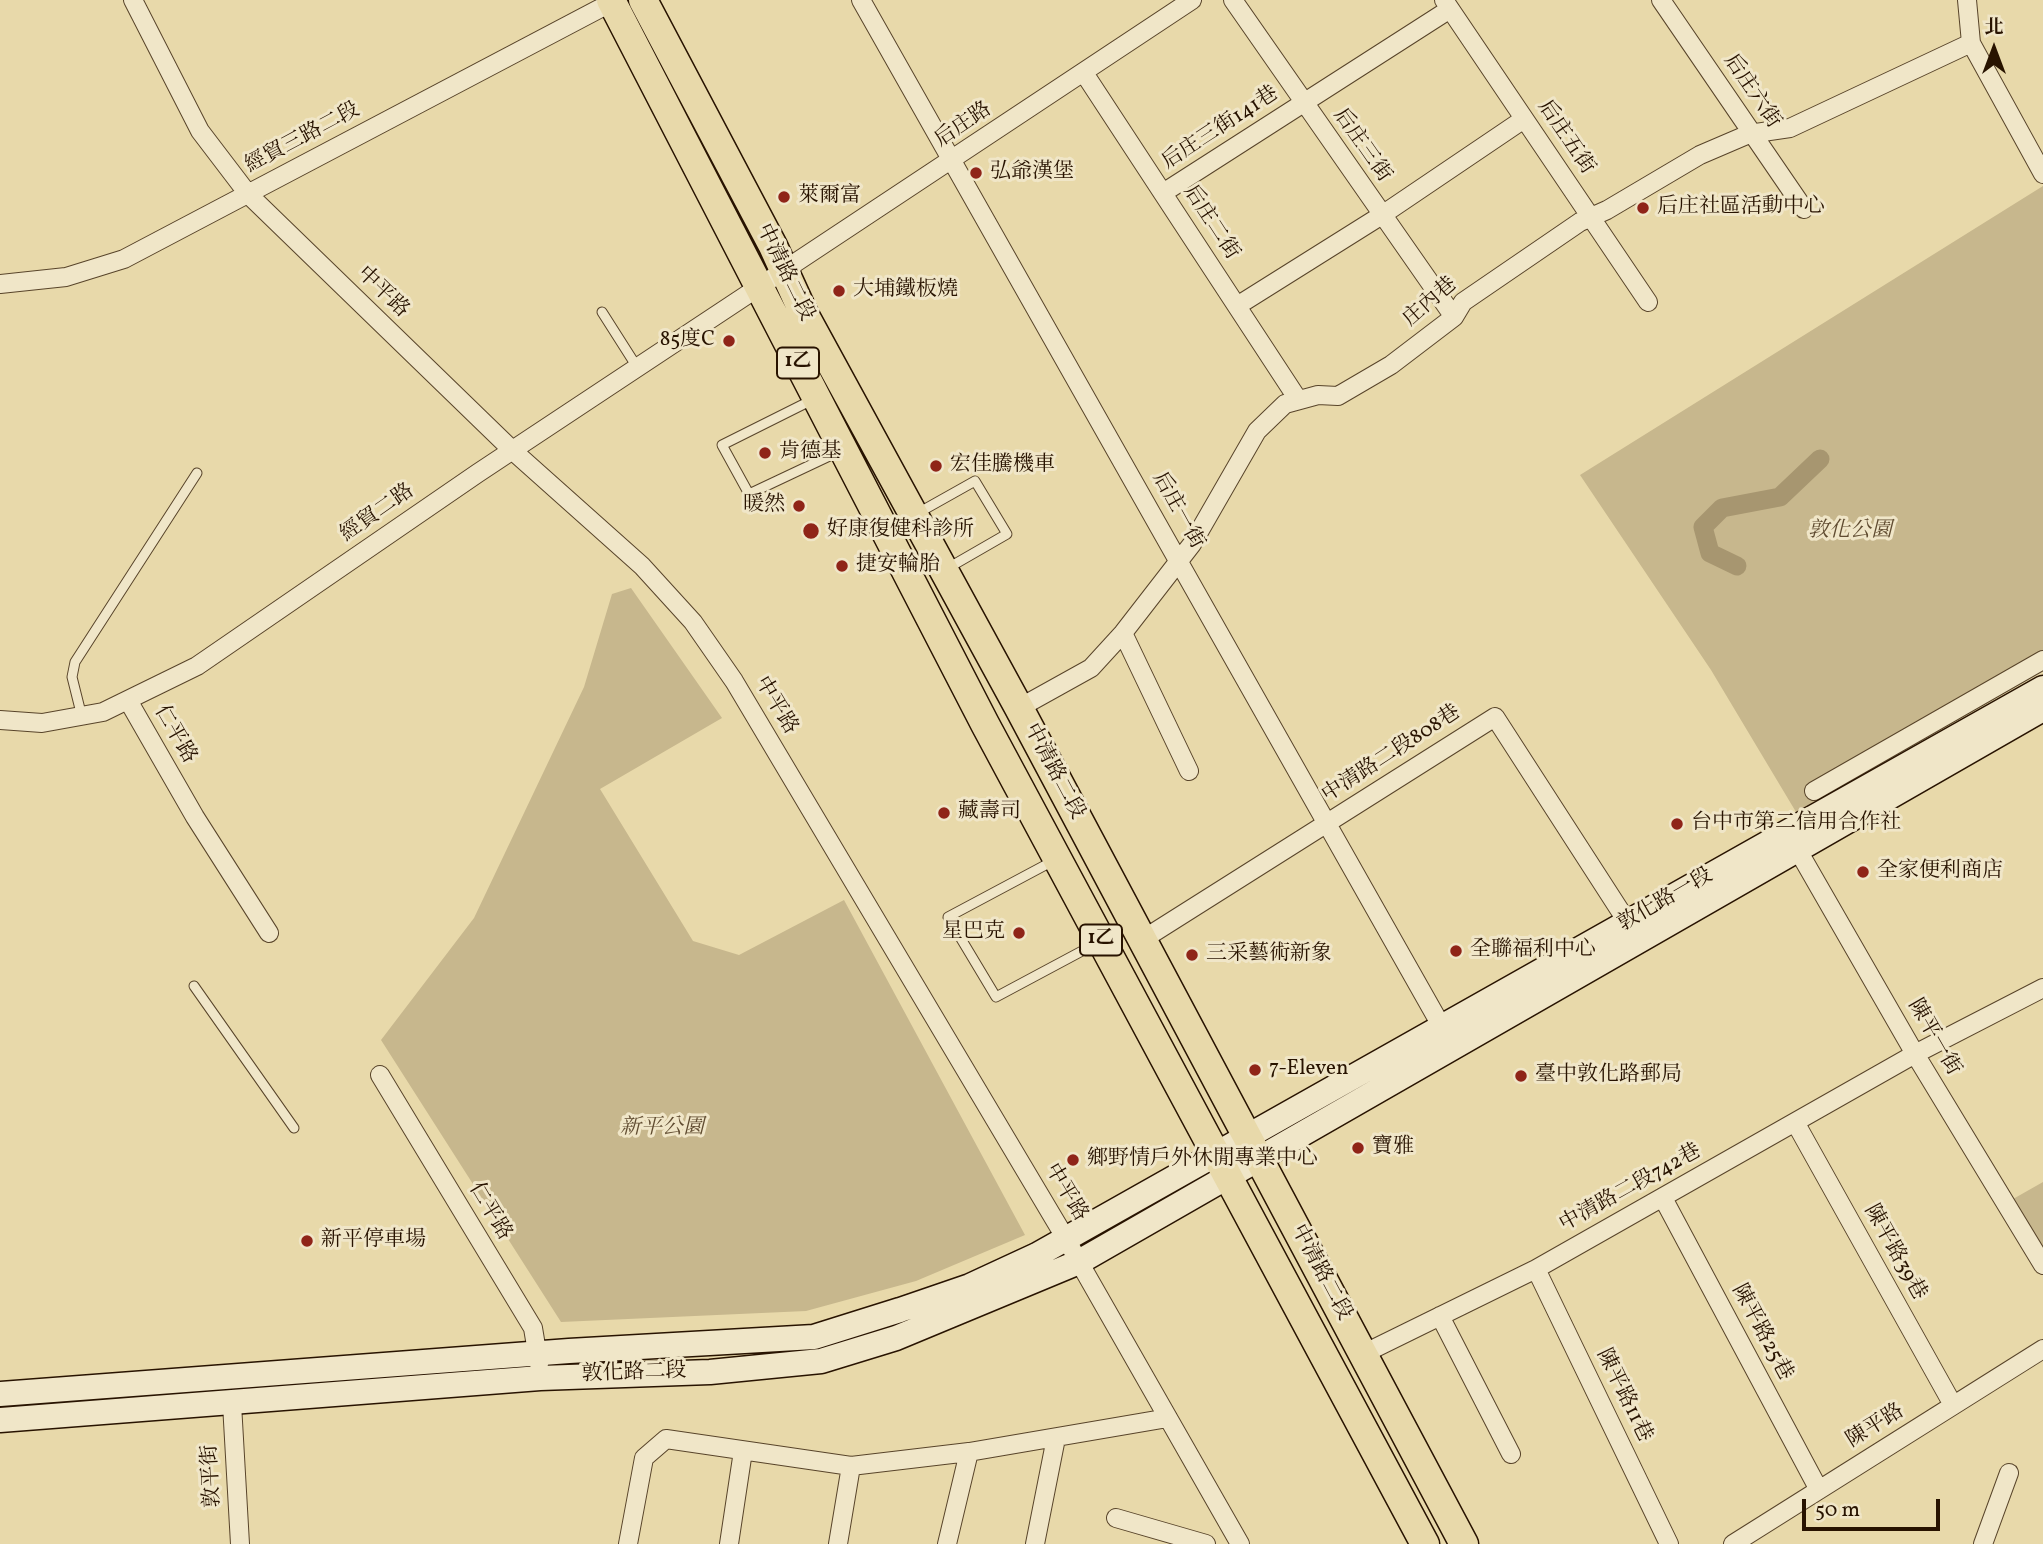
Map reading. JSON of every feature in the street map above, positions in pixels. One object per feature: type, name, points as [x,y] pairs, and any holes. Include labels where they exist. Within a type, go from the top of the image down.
[{"type":"main road","name":"中清路二段","points":[[643,0],[785,270],[804,314],[1019,708],[1464,1544]]},
{"type":"main road","name":"中清路二段","points":[[613,1],[843,449],[1101,941],[1425,1544]]},
{"type":"street","name":"中平路","points":[[133,0],[200,131],[248,194],[512,450],[642,566],[692,622],[734,681],[1066,1239],[1240,1543]]},
{"type":"street","name":"后庄一街","points":[[861,0],[1447,1037]]},
{"type":"street","name":"后庄路","points":[[759,286],[954,161],[1192,0]]},
{"type":"street","name":"后庄三街","points":[[1233,0],[1454,317]]},
{"type":"street","name":"后庄六街","points":[[1661,0],[1804,209]]},
{"type":"street","name":"經貿三路二段","points":[[0,284],[66,277],[124,260],[613,1]]},
{"type":"street","points":[[1971,2],[1971,43],[2043,174]]},
{"type":"street","name":"后庄三街141巷","points":[[1163,193],[1447,4]]},
{"type":"street","name":"后庄五街","points":[[1447,4],[1648,302]]},
{"type":"street","name":"庄內巷","points":[[1297,398],[1338,396],[1391,365],[1454,317],[1463,302],[1591,217],[1700,155],[1752,134],[1790,128],[1971,43]]},
{"type":"street","name":"后庄二街","points":[[1084,73],[1297,398]]},
{"type":"street","points":[[1237,306],[1382,215],[1524,119]]},
{"type":"street","name":"經貿二路","points":[[0,720],[42,723],[82,717],[129,702],[197,666],[512,450],[759,286]]},
{"type":"street","points":[[1019,708],[1091,668],[1123,633],[1180,561],[1257,431],[1285,404],[1297,398]]},
{"type":"street","points":[[1123,633],[1189,771]]},
{"type":"street","points":[[1814,791],[2043,660]]},
{"type":"street","name":"敦化路一段","points":[[1221,1166],[1792,840],[2043,688]]},
{"type":"street","name":"仁平路","points":[[129,702],[195,817],[269,933]]},
{"type":"street","name":"敦化路一段","points":[[1447,1037],[1628,923],[2043,709]]},
{"type":"street","name":"中清路二段808巷","points":[[1142,940],[1495,717],[1628,923]]},
{"type":"street","name":"陳平一街","points":[[1792,840],[1915,1054],[2043,1265]]},
{"type":"street","name":"中清路二段742巷","points":[[1363,1354],[1536,1269],[1915,1054],[2043,988]]},
{"type":"street","name":"仁平路","points":[[380,1075],[533,1328],[540,1366]]},
{"type":"street","name":"陳平路39巷","points":[[1795,1122],[1953,1405]]},
{"type":"street","name":"敦化路二段","points":[[0,1420],[232,1404],[540,1366],[814,1338],[970,1286],[1221,1166]]},
{"type":"street","name":"敦化路二段","points":[[0,1394],[540,1366],[710,1372],[821,1361],[926,1327],[1079,1262],[1221,1166]]},
{"type":"street","name":"陳平路25巷","points":[[1663,1198],[1819,1490]]},
{"type":"street","name":"陳平路11巷","points":[[1536,1269],[1669,1544]]},
{"type":"street","points":[[1440,1316],[1511,1454]]},
{"type":"street","name":"陳平路","points":[[1735,1543],[2043,1349]]},
{"type":"street","name":"敦平街","points":[[232,1404],[240,1544]]},
{"type":"street","points":[[628,1544],[644,1458],[666,1439],[851,1466],[969,1452],[1168,1418]]},
{"type":"street","points":[[1035,1544],[1056,1438]]},
{"type":"street","points":[[729,1544],[743,1451]]},
{"type":"street","points":[[947,1544],[969,1452]]},
{"type":"street","points":[[838,1544],[851,1466]]},
{"type":"street","points":[[1983,1544],[2009,1473]]},
{"type":"street","points":[[1116,1518],[1206,1544]]},
{"type":"street","points":[[1213,1544],[1240,1543]]},
{"type":"lane","points":[[602,312],[637,367]]},
{"type":"lane","points":[[817,397],[722,445],[749,494],[843,449]]},
{"type":"lane","points":[[82,717],[72,677],[75,662],[197,473]]},
{"type":"lane","points":[[914,515],[975,481],[1007,534],[944,570]]},
{"type":"lane","points":[[1058,859],[948,917],[996,997],[1101,941]]},
{"type":"lane","points":[[194,986],[294,1128]]},
{"type":"green space","name":"敦化公園","points":[[2043,186],[2043,668],[1796,812],[1711,670],[1580,475]]},
{"type":"green space","name":"新平公園","points":[[631,588],[722,718],[600,789],[693,941],[739,955],[844,900],[1025,1235],[916,1281],[806,1311],[561,1322],[381,1040],[474,918],[584,687],[612,594]]},
{"type":"green space","points":[[2043,1182],[2043,1266],[2006,1203]]},
{"type":"waterway","points":[[1737,566],[1710,553],[1703,527],[1722,508],[1780,497],[1820,459]]},
{"type":"place","name":"弘爺漢堡","points":[[976,173]]},
{"type":"place","name":"萊爾富","points":[[784,197]]},
{"type":"place","name":"后庄社區活動中心","points":[[1643,208]]},
{"type":"place","name":"大埔鐵板燒","points":[[839,291]]},
{"type":"place","name":"85度C","points":[[729,341]]},
{"type":"place","name":"肯德基","points":[[765,453]]},
{"type":"place","name":"宏佳騰機車","points":[[936,466]]},
{"type":"place","name":"暖然","points":[[799,506]]},
{"type":"place","name":"好康復健科診所","points":[[811,531]]},
{"type":"place","name":"捷安輪胎","points":[[842,566]]},
{"type":"place","name":"藏壽司","points":[[944,813]]},
{"type":"place","name":"台中市第二信用合作社","points":[[1677,824]]},
{"type":"place","name":"全家便利商店","points":[[1863,872]]},
{"type":"place","name":"星巴克","points":[[1019,933]]},
{"type":"place","name":"全聯福利中心","points":[[1456,951]]},
{"type":"place","name":"三采藝術新象","points":[[1192,955]]},
{"type":"place","name":"7-Eleven","points":[[1255,1070]]},
{"type":"place","name":"臺中敦化路郵局","points":[[1521,1076]]},
{"type":"place","name":"寶雅","points":[[1358,1148]]},
{"type":"place","name":"鄉野情戶外休閒專業中心","points":[[1073,1160]]},
{"type":"place","name":"新平停車場","points":[[307,1241]]}]
